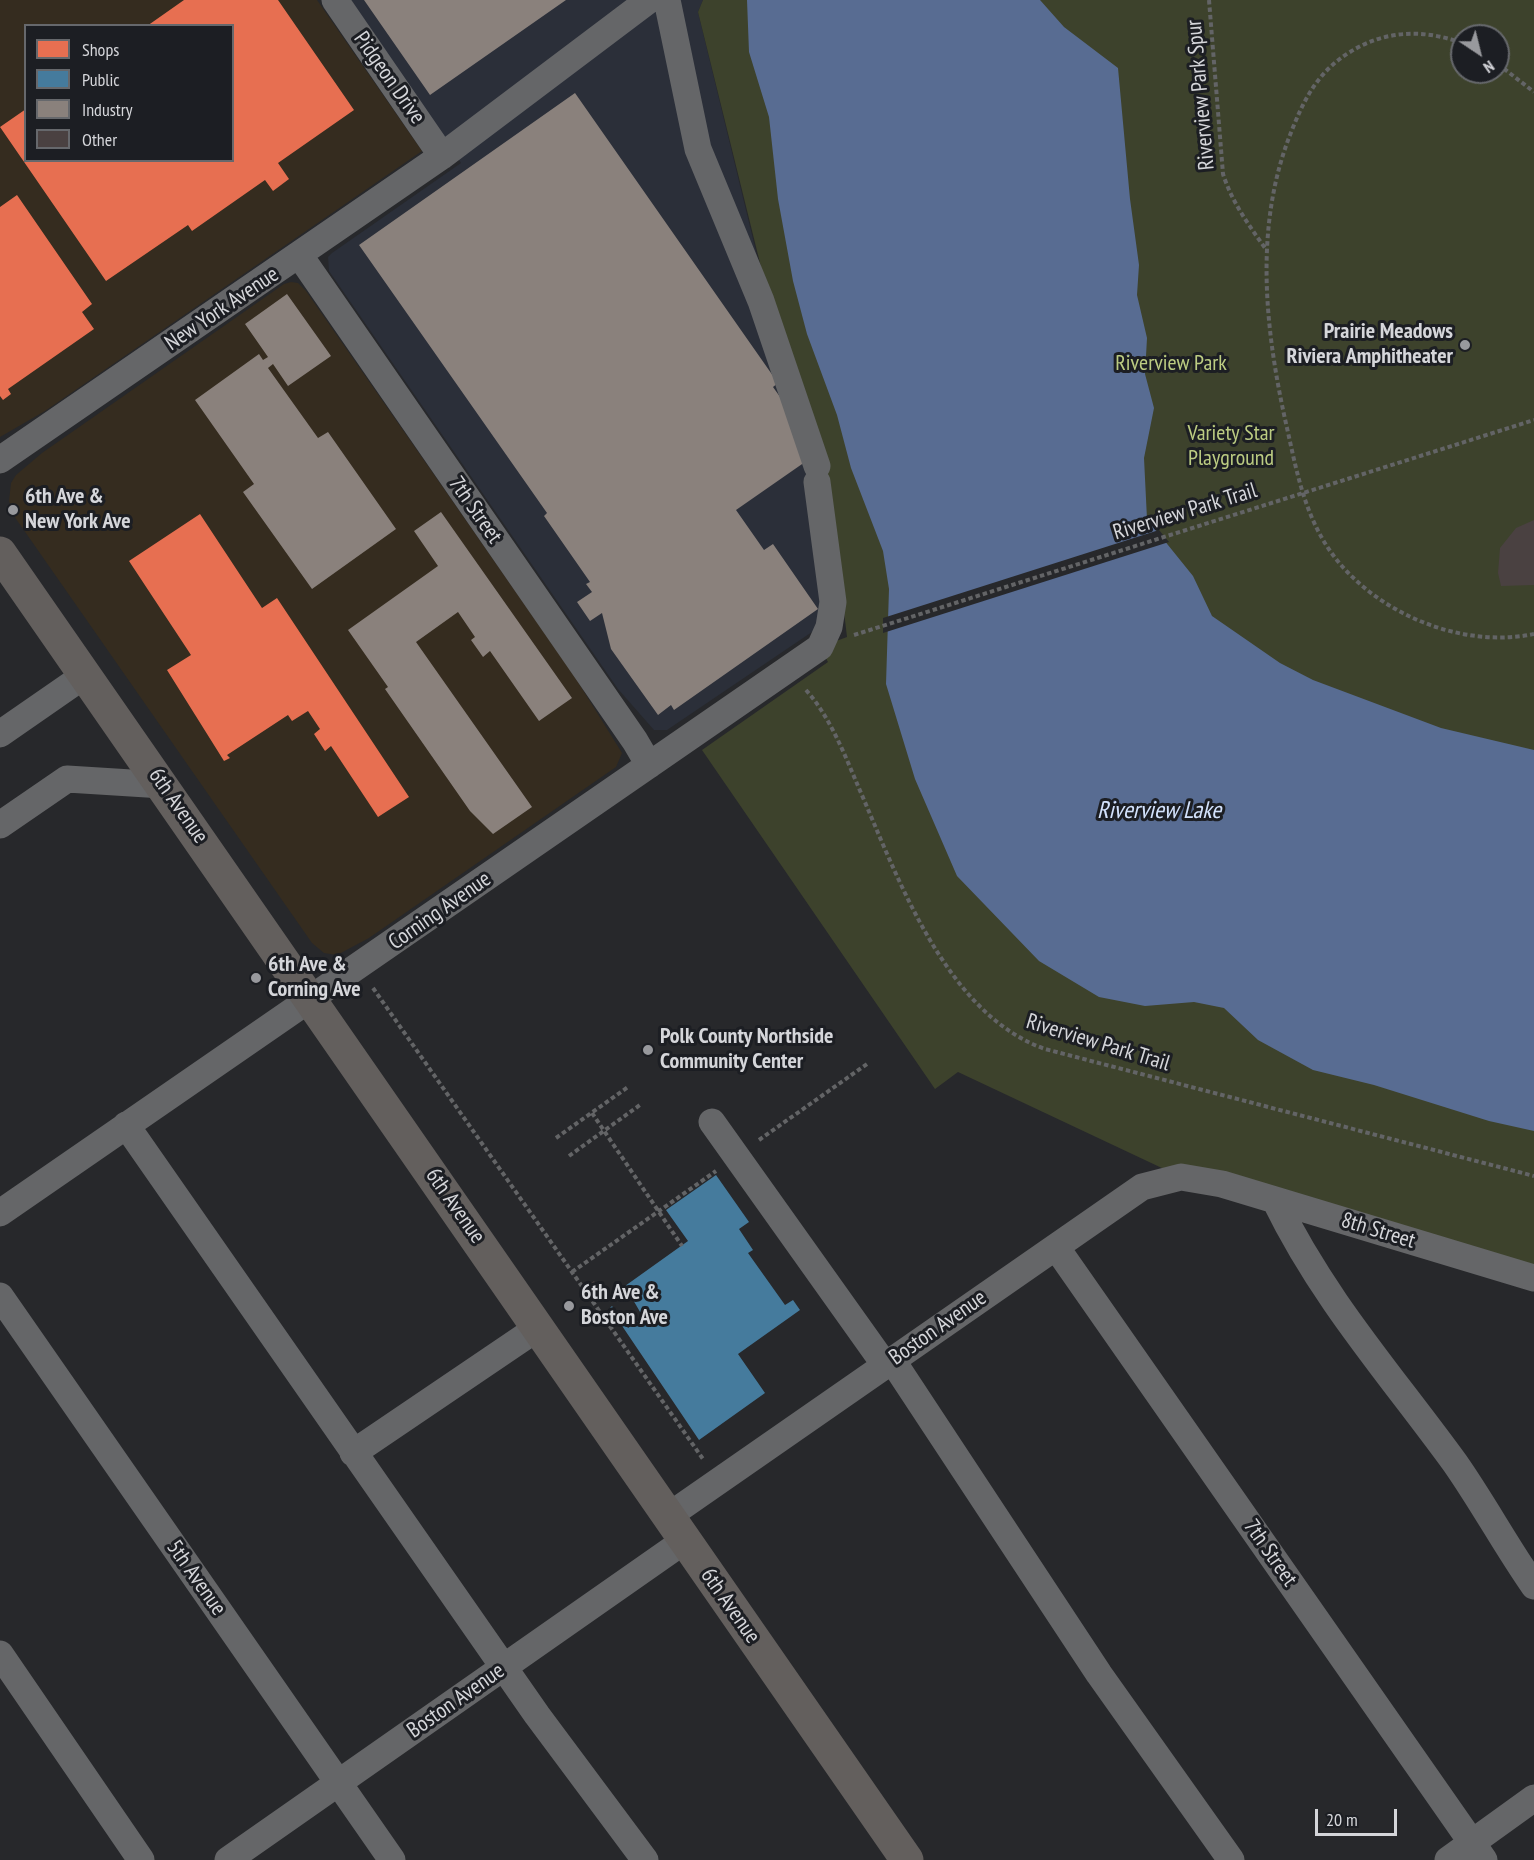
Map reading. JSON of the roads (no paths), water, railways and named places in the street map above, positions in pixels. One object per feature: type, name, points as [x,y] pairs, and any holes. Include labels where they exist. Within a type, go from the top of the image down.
[{"type":"main road","name":"6th Avenue","points":[[1,555],[163,785],[907,1860]]},
{"type":"street","name":"Pidgeon Drive","points":[[335,0],[442,156]]},
{"type":"street","name":"New York Avenue","points":[[0,460],[300,256],[442,156],[649,0]]},
{"type":"street","name":"Corning Avenue","points":[[0,1213],[819,647],[829,627],[833,602],[817,474],[761,301],[698,149],[667,0]]},
{"type":"street","name":"7th Street","points":[[300,256],[635,741],[649,765]]},
{"type":"street","points":[[0,734],[85,675]]},
{"type":"street","points":[[0,825],[67,779],[163,785]]},
{"type":"street","points":[[712,1122],[889,1363],[1099,1674],[1230,1860]]},
{"type":"street","points":[[126,1125],[504,1667],[645,1860]]},
{"type":"street","name":"Boston Avenue","points":[[228,1860],[504,1667],[889,1363],[1142,1187],[1181,1177],[1222,1184]]},
{"type":"street","name":"8th Street","points":[[1222,1184],[1534,1278]]},
{"type":"street","points":[[1275,1200],[1294,1239],[1331,1300],[1456,1464],[1534,1586]]},
{"type":"street","name":"7th Street","points":[[1056,1247],[1478,1851]]},
{"type":"street","name":"5th Avenue","points":[[0,1296],[392,1860]]},
{"type":"street","points":[[353,1453],[539,1327]]},
{"type":"street","points":[[0,1654],[141,1860]]},
{"type":"street","points":[[1448,1860],[1478,1851],[1534,1798]]},
{"type":"water","name":"Riverview Lake","points":[[747,0],[1040,0],[1064,27],[1118,68],[1130,199],[1139,265],[1137,295],[1147,338],[1145,374],[1154,408],[1144,458],[1147,519],[1193,576],[1212,616],[1280,663],[1313,680],[1441,728],[1534,750],[1534,1131],[1489,1121],[1374,1085],[1313,1070],[1258,1040],[1224,1008],[1194,1002],[1145,1006],[1099,997],[1039,961],[957,876],[915,779],[886,684],[889,589],[883,551],[851,468],[837,415],[807,334],[793,281],[778,199],[769,117],[749,52]]},
{"type":"place","name":"Prairie Meadows Riviera Amphitheater","points":[[1465,345]]},
{"type":"place","name":"6th Ave & New York Ave","points":[[13,510]]},
{"type":"place","name":"6th Ave & Corning Ave","points":[[256,978]]},
{"type":"place","name":"Polk County Northside Community Center","points":[[648,1050]]},
{"type":"place","name":"6th Ave & Boston Ave","points":[[569,1306]]},
{"type":"park label","name":"Riverview Park","points":[[1171,364]]},
{"type":"park label","name":"Variety Star Playground","points":[[1231,446]]}]
